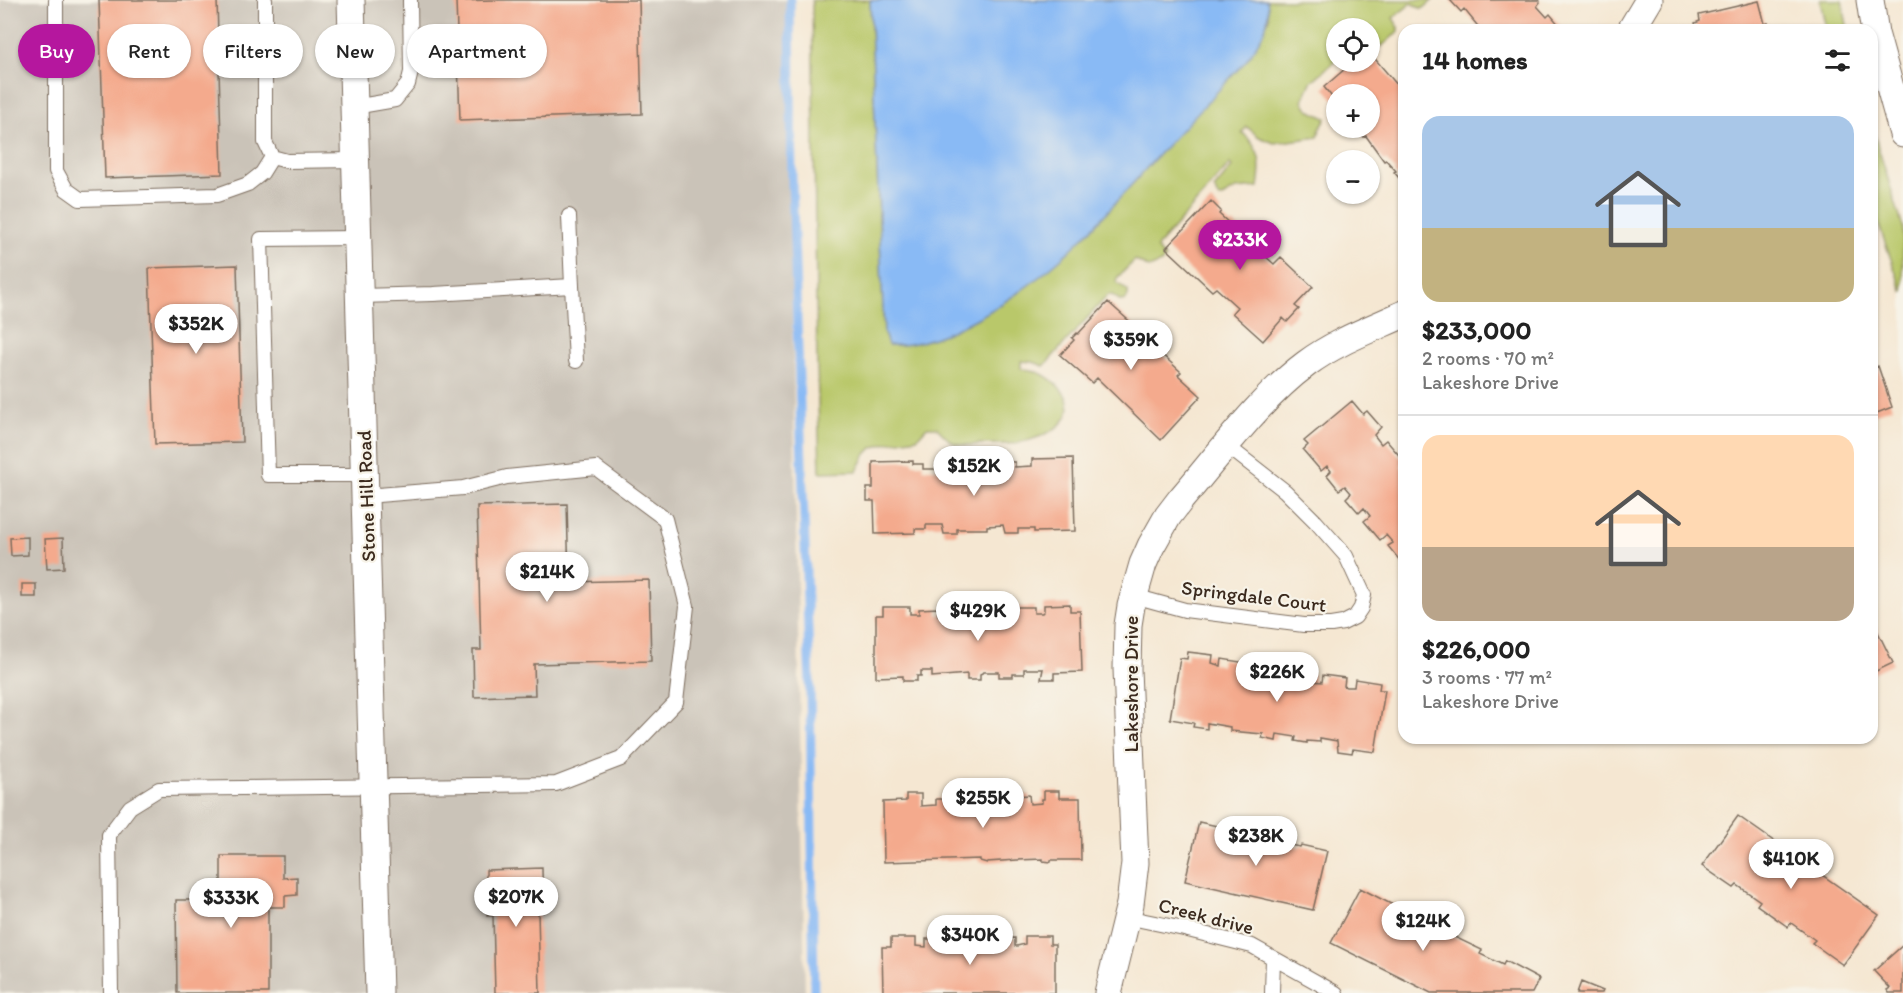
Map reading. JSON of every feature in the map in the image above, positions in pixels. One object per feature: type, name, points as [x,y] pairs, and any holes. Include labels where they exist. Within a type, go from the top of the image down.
[{"type":"street","name":"Stone Hill Road","points":[[351,0],[375,787],[379,993]]},
{"type":"street","points":[[1634,24],[1644,4],[1649,0]]},
{"type":"street","points":[[1870,0],[1874,24]]},
{"type":"street","points":[[1878,44],[1903,134]]},
{"type":"street","name":"Lakeshore Drive","points":[[1108,993],[1126,917],[1135,863],[1127,669],[1128,625],[1143,564],[1168,516],[1273,392],[1308,362],[1398,317]]},
{"type":"lane","points":[[56,0],[56,171],[66,189],[80,199],[217,195],[248,184],[262,173],[272,158]]},
{"type":"lane","points":[[265,0],[265,142],[272,158]]},
{"type":"lane","points":[[354,107],[395,100],[408,84],[411,72],[410,0]]},
{"type":"lane","points":[[272,158],[287,161],[355,160]]},
{"type":"lane","points":[[569,216],[576,361]]},
{"type":"lane","points":[[111,993],[108,835],[130,807],[159,789],[556,784],[621,759],[676,702],[687,606],[665,519],[596,468],[507,477],[463,488],[366,486],[268,475],[261,239],[358,238]]},
{"type":"lane","points":[[360,296],[572,286]]},
{"type":"lane","name":"Springdale Court","points":[[1134,596],[1185,610],[1304,625],[1343,623],[1355,617],[1361,608],[1364,595],[1346,556],[1285,491],[1226,445]]},
{"type":"lane","name":"Creek drive","points":[[1126,917],[1252,946],[1336,993]]},
{"type":"lane","points":[[1272,993],[1273,958]]},
{"type":"shaded area","points":[[0,0],[786,0],[805,993],[0,993]]},
{"type":"green space","points":[[812,0],[870,0],[884,333],[1090,228],[1136,180],[1269,19],[1267,0],[1433,0],[1424,8],[1412,3],[1393,18],[1398,26],[1398,32],[1381,47],[1380,18],[1326,18],[1326,69],[1311,82],[1303,100],[1309,109],[1326,118],[1318,137],[1274,143],[1259,137],[1247,127],[1242,132],[1259,157],[1258,187],[1236,189],[1220,198],[1214,189],[1232,167],[1230,164],[1158,246],[1157,249],[1165,258],[1161,263],[1149,268],[1135,260],[1117,278],[1116,282],[1128,291],[1126,300],[1121,301],[1108,295],[1044,366],[1021,361],[1021,369],[1046,376],[1066,397],[1069,408],[1060,425],[1040,436],[1017,443],[969,445],[954,443],[936,427],[927,427],[917,438],[872,448],[857,471],[820,472]]},
{"type":"green space","points":[[1820,0],[1842,0],[1847,24],[1825,24]]},
{"type":"green space","points":[[1878,147],[1903,227],[1903,293],[1878,223]]},
{"type":"water","points":[[870,0],[1267,0],[1268,18],[1264,32],[1246,61],[1097,224],[1056,263],[1000,305],[954,330],[909,344],[888,345],[884,333]]},
{"type":"building","points":[[99,0],[217,0],[218,24],[203,24],[203,78],[219,78],[222,174],[105,178]]},
{"type":"building","points":[[639,0],[642,114],[460,120],[459,78],[547,78],[547,24],[457,24],[456,1]]},
{"type":"building","points":[[1450,0],[1538,0],[1540,2],[1537,6],[1547,17],[1550,14],[1558,24],[1476,24],[1464,9],[1461,12]]},
{"type":"building","points":[[1759,1],[1765,24],[1695,24],[1700,21],[1699,15]]},
{"type":"building","points":[[1380,65],[1398,86],[1398,177],[1394,172],[1396,171],[1380,155],[1380,150],[1376,150],[1367,138],[1380,138],[1380,84],[1327,84],[1341,72],[1380,72]]},
{"type":"building","points":[[1211,201],[1221,211],[1219,214],[1231,225],[1233,223],[1243,232],[1241,234],[1253,245],[1256,242],[1267,252],[1264,255],[1274,264],[1281,257],[1313,287],[1295,306],[1299,309],[1287,322],[1283,318],[1263,341],[1232,313],[1237,307],[1216,288],[1212,291],[1166,248]]},
{"type":"building","points":[[237,265],[242,442],[155,444],[149,268]]},
{"type":"building","points":[[1108,302],[1137,328],[1131,335],[1153,354],[1157,350],[1181,372],[1178,375],[1201,396],[1161,440],[1097,378],[1092,383],[1060,355],[1074,340],[1072,338]]},
{"type":"building","points":[[1878,366],[1892,407],[1878,413]]},
{"type":"building","points":[[1352,401],[1363,414],[1367,411],[1381,427],[1374,435],[1381,444],[1386,440],[1398,454],[1398,558],[1388,546],[1393,543],[1386,535],[1380,540],[1364,521],[1370,516],[1364,508],[1359,513],[1346,498],[1351,493],[1345,486],[1339,490],[1327,475],[1331,471],[1327,466],[1321,471],[1303,450],[1308,445],[1304,441]]},
{"type":"building","points":[[1073,458],[1075,531],[1034,532],[1034,529],[1018,529],[1018,533],[1005,533],[1003,525],[987,526],[987,529],[957,529],[957,534],[944,534],[942,525],[926,525],[926,529],[915,529],[915,533],[875,534],[874,501],[867,501],[867,488],[873,488],[873,462],[913,461],[913,464],[923,464],[923,469],[940,469],[939,463],[953,463],[953,468],[970,467],[970,463],[985,462],[985,467],[1001,466],[1000,462],[1015,462],[1015,467],[1032,466],[1032,459]]},
{"type":"building","points":[[567,504],[569,582],[649,580],[651,661],[534,664],[535,695],[474,697],[473,650],[481,650],[477,506]]},
{"type":"building","points":[[28,537],[28,555],[11,556],[10,538]]},
{"type":"building","points":[[63,538],[64,568],[47,569],[45,539]]},
{"type":"building","points":[[22,584],[36,584],[36,597],[22,597]]},
{"type":"building","points":[[1070,604],[1070,611],[1080,611],[1082,672],[1054,673],[1054,679],[1041,679],[1043,669],[1024,669],[1024,674],[1013,674],[1013,677],[999,677],[999,672],[984,672],[980,674],[980,680],[967,680],[967,674],[932,677],[932,671],[921,671],[921,676],[917,676],[917,681],[903,681],[903,676],[876,677],[876,615],[883,615],[883,607],[910,607],[910,614],[919,614],[919,609],[938,608],[938,615],[948,613],[948,607],[974,606],[974,612],[982,612],[982,606],[1006,606],[1006,613],[1015,613],[1015,607],[1034,607],[1034,613],[1042,613],[1044,605]]},
{"type":"building","points":[[1878,632],[1893,663],[1878,670]]},
{"type":"building","points":[[1188,652],[1213,655],[1212,663],[1221,666],[1222,659],[1247,663],[1246,670],[1248,671],[1248,669],[1256,670],[1257,662],[1282,666],[1280,675],[1291,678],[1292,671],[1313,674],[1312,681],[1322,682],[1323,675],[1345,678],[1344,686],[1346,687],[1354,687],[1355,679],[1380,683],[1379,690],[1385,690],[1375,752],[1353,749],[1352,753],[1338,751],[1337,741],[1320,738],[1320,742],[1307,741],[1307,743],[1295,741],[1296,737],[1277,734],[1276,741],[1262,738],[1263,734],[1230,731],[1230,727],[1207,723],[1207,729],[1193,727],[1194,723],[1170,719],[1180,658],[1187,659]]},
{"type":"building","points":[[981,790],[995,790],[995,799],[1015,799],[1015,796],[1029,795],[1030,804],[1042,803],[1044,791],[1059,791],[1059,798],[1080,798],[1081,860],[1051,860],[1051,862],[1043,861],[1043,859],[987,863],[980,859],[884,862],[883,802],[906,801],[906,794],[921,794],[921,806],[936,805],[936,799],[949,799],[949,796],[963,796],[963,801],[977,801],[980,799]]},
{"type":"building","points":[[1738,816],[1879,915],[1843,965],[1812,943],[1815,940],[1791,923],[1788,927],[1757,905],[1760,901],[1737,885],[1734,888],[1702,866]]},
{"type":"building","points":[[1199,822],[1222,827],[1232,833],[1289,846],[1300,847],[1301,845],[1327,851],[1313,910],[1185,881]]},
{"type":"building","points":[[221,856],[283,856],[283,878],[297,877],[297,895],[285,896],[285,907],[268,907],[268,993],[177,993],[176,900],[221,900]]},
{"type":"building","points":[[542,868],[543,912],[538,912],[540,993],[495,993],[493,916],[487,916],[486,870]]},
{"type":"building","points":[[1360,888],[1393,905],[1391,908],[1418,922],[1419,920],[1482,950],[1480,954],[1503,965],[1505,961],[1539,979],[1532,993],[1431,993],[1331,943]]},
{"type":"building","points":[[1025,936],[1050,936],[1050,944],[1055,944],[1055,993],[883,993],[882,947],[891,947],[891,938],[916,938],[916,946],[926,947],[926,939],[948,939],[949,947],[958,946],[958,937],[983,937],[983,945],[988,946],[993,946],[993,939],[1015,938],[1015,946],[1017,946],[1025,944]]},
{"type":"building","points":[[1903,945],[1903,993],[1889,993],[1887,990],[1890,988],[1874,971]]},
{"type":"building","points":[[1581,982],[1603,991],[1602,993],[1577,993]]},
{"type":"waterway","points":[[790,0],[792,181],[810,686],[814,993]]}]
